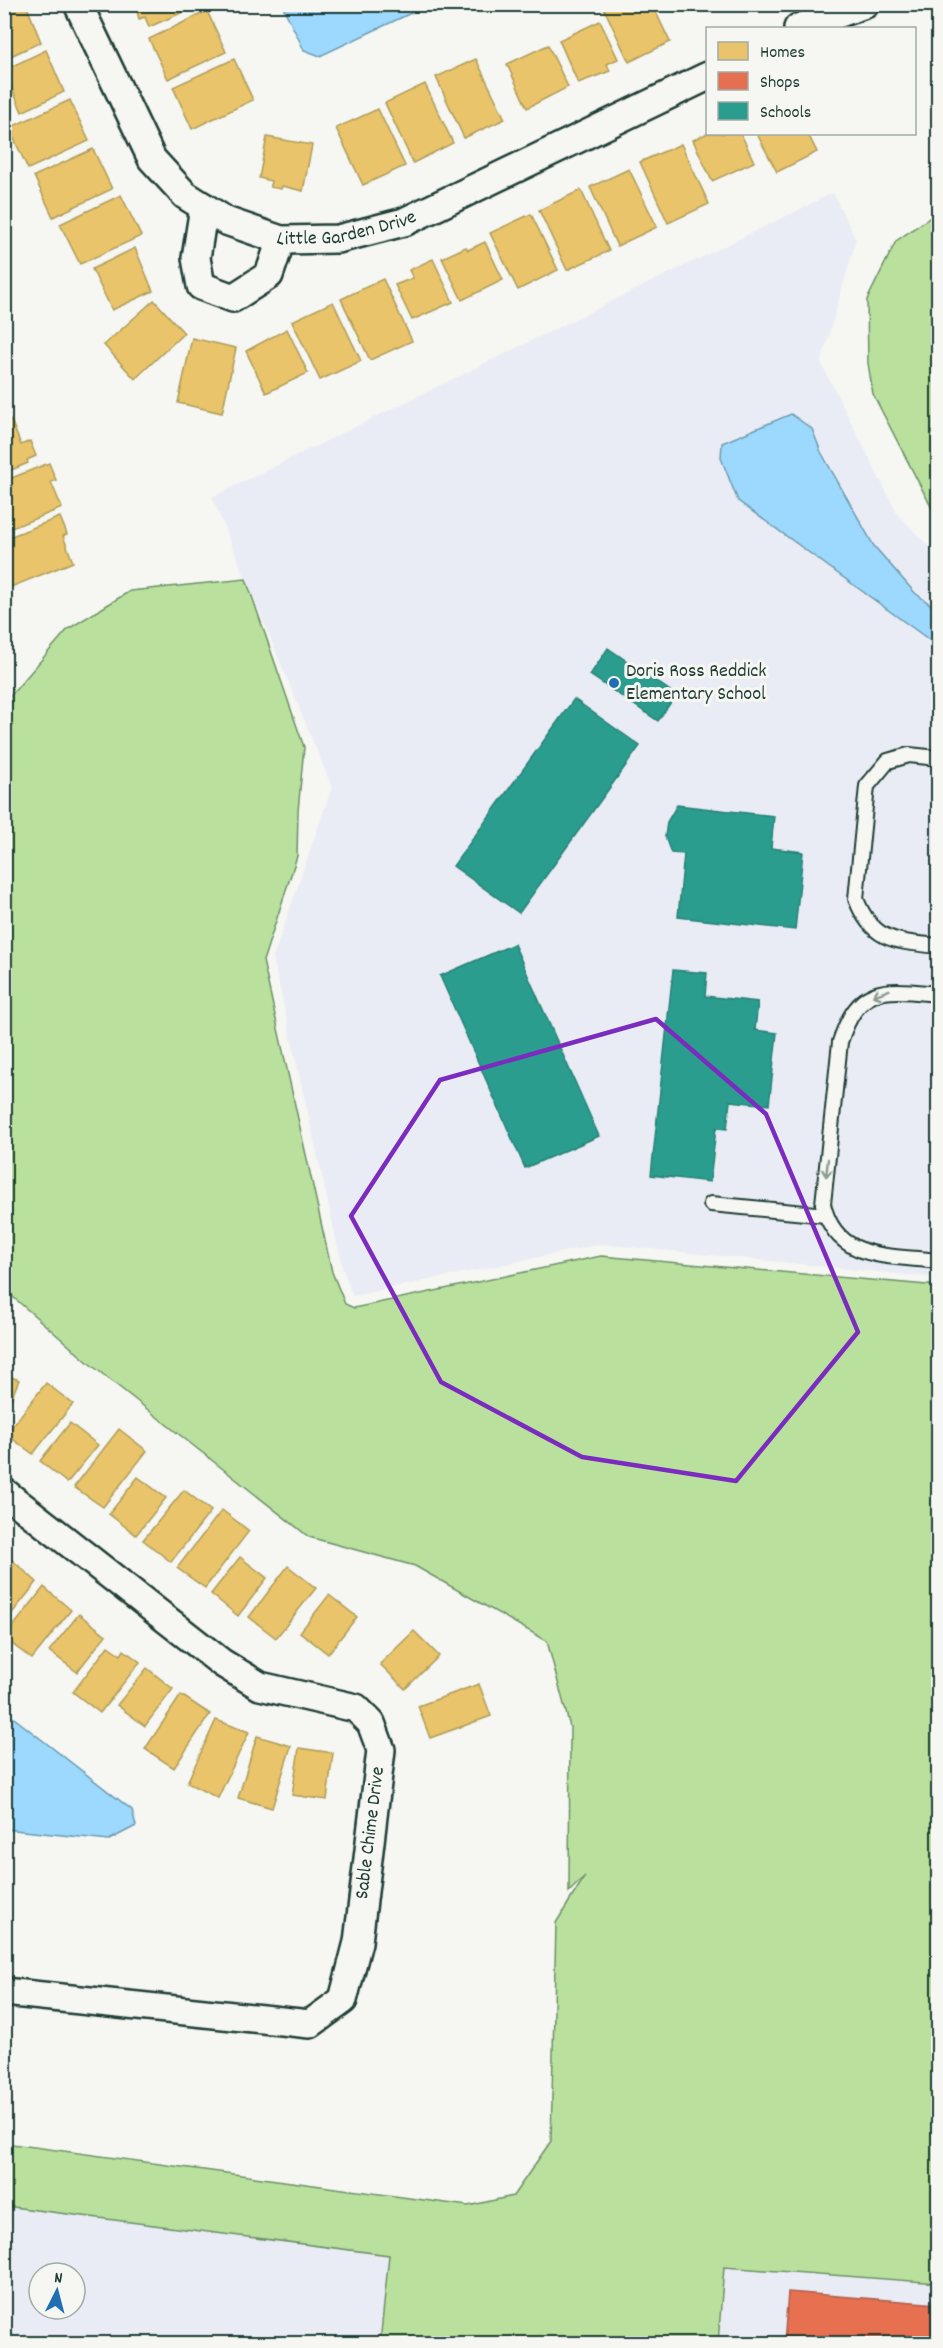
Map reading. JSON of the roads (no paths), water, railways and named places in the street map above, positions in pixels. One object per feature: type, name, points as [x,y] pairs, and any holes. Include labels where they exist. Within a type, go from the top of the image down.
[{"type":"street","name":"Little Garden Drive","points":[[78,4],[152,159],[185,195],[226,221],[281,240],[338,239],[404,222],[706,77]]},
{"type":"street","points":[[799,27],[821,11],[865,4]]},
{"type":"street","points":[[204,207],[196,258],[201,286],[233,298],[269,275],[281,240]]},
{"type":"street","name":"Sable Chime Drive","points":[[4,1492],[222,1663],[260,1686],[356,1708],[371,1723],[381,1750],[358,1942],[343,2000],[310,2024],[4,1992]]},
{"type":"lane","points":[[939,758],[909,755],[888,761],[867,786],[856,899],[862,917],[873,929],[890,940],[939,946]]},
{"type":"lane","points":[[939,994],[888,989],[862,1000],[848,1017],[840,1042],[823,1204],[828,1225],[850,1247],[885,1255],[939,1261]]},
{"type":"lane","points":[[711,1204],[826,1215]]},
{"type":"water","points":[[282,5],[428,5],[320,56],[304,50]]},
{"type":"water","points":[[791,414],[812,429],[821,452],[874,546],[915,593],[938,610],[938,640],[935,644],[738,501],[721,458],[722,443]]},
{"type":"water","points":[[5,1711],[132,1810],[136,1826],[109,1840],[5,1829]]},
{"type":"place","name":"Doris Ross Reddick Elementary School","points":[[614,683]]}]
